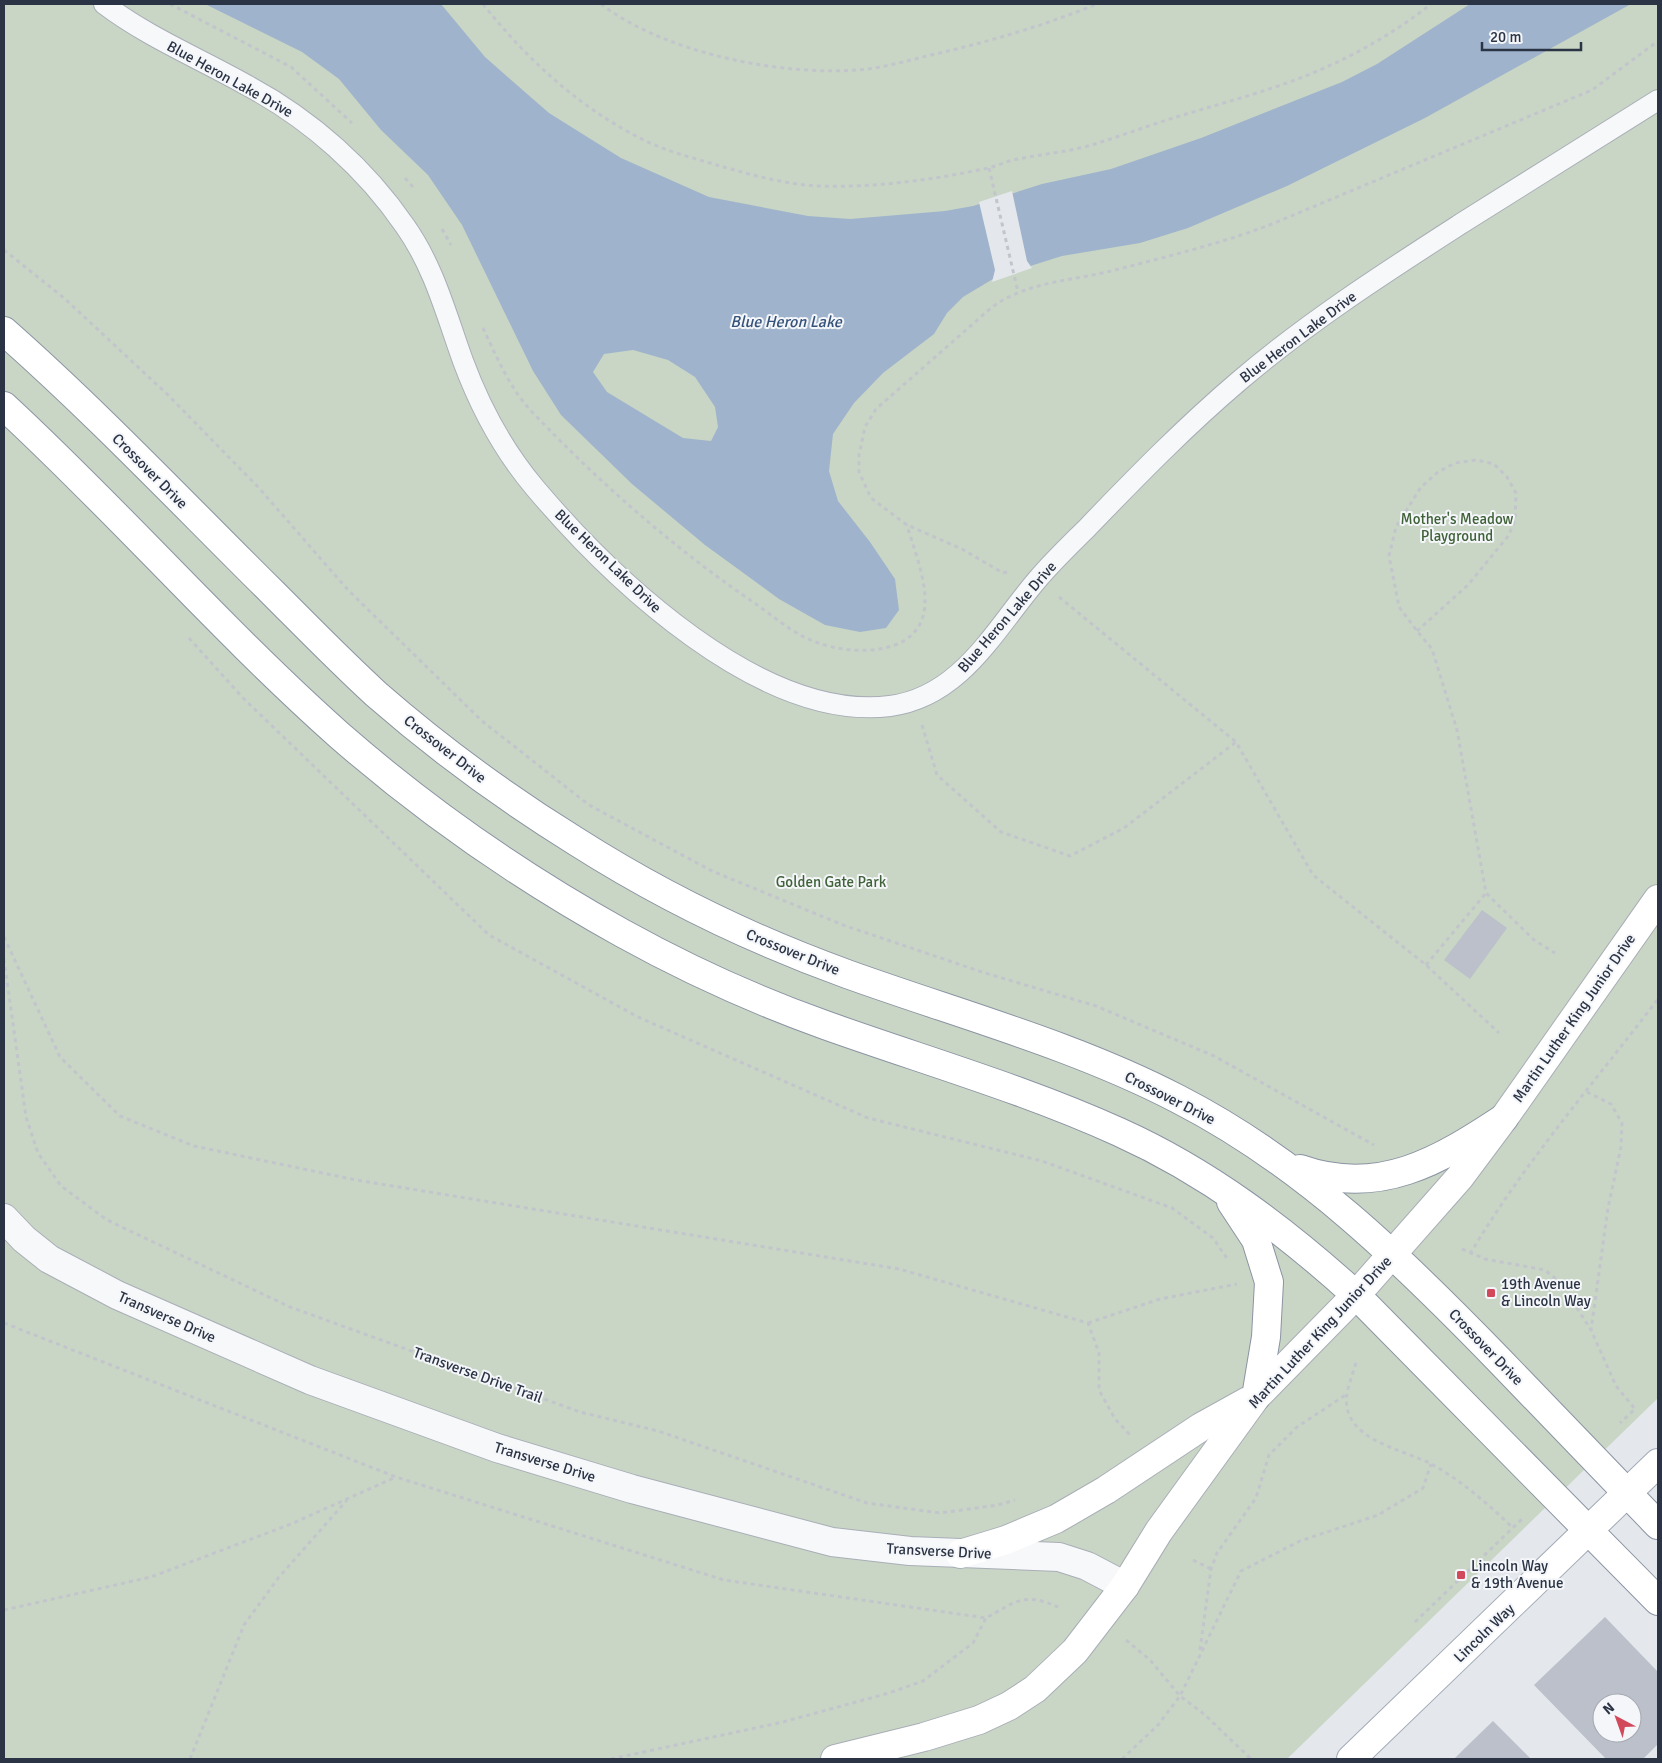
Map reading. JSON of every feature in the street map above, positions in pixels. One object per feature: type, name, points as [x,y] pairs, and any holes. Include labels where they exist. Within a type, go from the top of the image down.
[{"type":"main road","name":"Crossover Drive","points":[[4,331],[47,370],[375,693],[472,771],[544,822],[616,866],[725,923],[805,958],[1066,1050],[1142,1081],[1213,1118],[1318,1188],[1394,1254],[1658,1525]]},
{"type":"main road","points":[[4,406],[338,734],[439,816],[514,868],[588,914],[701,974],[792,1013],[1083,1117],[1153,1148],[1217,1185],[1296,1242],[1356,1295],[1658,1601]]},
{"type":"main road","name":"Martin Luther King Junior Drive","points":[[835,1759],[924,1737],[979,1720],[1009,1706],[1035,1690],[1075,1652],[1125,1586],[1156,1536],[1256,1397],[1394,1254],[1460,1176],[1504,1118],[1658,898]]},
{"type":"main road","points":[[1284,1164],[1343,1180],[1385,1177],[1416,1168],[1437,1158],[1504,1118]]},
{"type":"main road","points":[[960,1554],[1006,1540],[1056,1519],[1106,1490],[1195,1431],[1256,1397],[1266,1337],[1269,1282],[1256,1240],[1246,1221],[1217,1185]]},
{"type":"main road","name":"Lincoln Way","points":[[1351,1759],[1658,1463]]},
{"type":"street","name":"Transverse Drive","points":[[4,1218],[24,1239],[49,1259],[117,1295],[310,1380],[496,1448],[632,1490],[796,1534],[868,1547],[960,1554],[1059,1557],[1087,1566],[1125,1586]]},
{"type":"lane","name":"Blue Heron Lake Drive","points":[[104,4],[145,32],[256,90],[292,112],[322,136],[368,180],[390,204],[424,255],[477,398],[494,432],[512,460],[568,524],[647,600],[725,659],[780,689],[810,700],[835,705],[890,706],[915,700],[940,689],[962,671],[980,652],[1037,579],[1180,434],[1242,378],[1360,290],[1658,100]]},
{"type":"path","points":[[170,4],[292,67],[353,123]]},
{"type":"path","points":[[483,4],[531,57],[584,105],[652,144],[686,157],[750,175],[782,182],[816,186],[901,182],[989,168],[1010,161],[1093,144],[1279,86],[1380,39],[1411,20],[1432,4]]},
{"type":"path","points":[[601,4],[646,32],[706,53],[771,65],[835,70],[867,69],[893,65],[995,40],[1033,29],[1097,4]]},
{"type":"path","points":[[1010,571],[1003,573],[962,549],[907,525],[870,498],[859,472],[859,455],[865,427],[876,409],[938,357],[991,308],[1018,292],[1210,245],[1264,228],[1592,90],[1658,41]]},
{"type":"path","points":[[989,168],[1018,292]]},
{"type":"path","points":[[404,177],[416,191]]},
{"type":"path","points":[[437,222],[451,247]]},
{"type":"path","points":[[4,250],[64,298],[168,395],[259,488],[348,590],[482,721],[590,805],[712,871],[843,925],[982,972],[1096,1006],[1214,1056],[1378,1147]]},
{"type":"path","points":[[481,325],[502,369],[533,414],[648,523],[724,583],[812,641],[832,647],[883,649],[903,642],[916,631],[924,620],[926,598],[907,525]]},
{"type":"path","points":[[1417,631],[1468,585],[1509,535],[1515,519],[1516,493],[1507,477],[1494,464],[1476,460],[1455,463],[1438,472],[1421,487],[1396,527],[1389,556],[1399,607],[1417,631],[1432,648],[1457,730],[1486,893],[1534,940],[1555,953]]},
{"type":"path","points":[[1052,590],[1236,742],[1313,875],[1426,965],[1499,1033]]},
{"type":"path","points":[[915,700],[937,775],[1001,832],[1070,856],[1124,828],[1236,742]]},
{"type":"path","points":[[1426,965],[1486,893]]},
{"type":"path","points":[[4,937],[60,1057],[120,1116],[194,1146],[356,1180],[899,1270],[1088,1323],[1160,1300],[1244,1283]]},
{"type":"path","name":"Transverse Drive Trail","points":[[4,959],[26,1117],[38,1153],[61,1186],[107,1220],[290,1307],[580,1412],[658,1431],[866,1503],[940,1513],[998,1505],[1017,1500]]},
{"type":"path","points":[[1470,1254],[1494,1213],[1546,1141],[1587,1092],[1658,999]]},
{"type":"path","points":[[1587,1092],[1612,1104],[1622,1123],[1620,1147],[1608,1208],[1591,1330]]},
{"type":"path","points":[[1462,1249],[1485,1259],[1546,1270],[1561,1283],[1591,1330],[1616,1386],[1635,1409],[1620,1423]]},
{"type":"path","points":[[4,1323],[396,1477],[724,1580],[986,1618]]},
{"type":"path","points":[[1088,1323],[1099,1353],[1099,1390],[1115,1419],[1134,1439]]},
{"type":"path","points":[[1356,1363],[1347,1394],[1349,1413],[1361,1432],[1379,1442],[1431,1464],[1484,1500],[1513,1528]]},
{"type":"path","points":[[1200,1653],[1211,1569],[1217,1553],[1256,1498],[1270,1455],[1297,1427],[1347,1394]]},
{"type":"path","points":[[1122,1759],[1158,1725],[1180,1696],[1241,1571],[1300,1541],[1378,1515],[1423,1488],[1431,1464]]},
{"type":"path","points":[[4,1610],[150,1577],[291,1524],[396,1477]]},
{"type":"path","points":[[190,1759],[244,1625],[279,1577],[348,1498]]},
{"type":"path","points":[[1415,1622],[1522,1519]]},
{"type":"path","points":[[1193,1560],[1211,1569]]},
{"type":"path","points":[[611,1759],[783,1722],[889,1694],[923,1681],[973,1643],[986,1618],[1018,1600],[1039,1599],[1058,1607]]},
{"type":"path","points":[[1126,1640],[1150,1660],[1180,1696],[1204,1714],[1251,1759]]},
{"type":"green space","name":"Golden Gate Park","points":[[4,4],[1658,4],[1658,1398],[1287,1759],[4,1759]]},
{"type":"water","name":"Blue Heron Lake","points":[[205,4],[441,4],[485,57],[549,113],[621,158],[709,197],[808,216],[850,219],[945,211],[973,206],[1042,184],[1111,169],[1201,138],[1342,82],[1377,64],[1470,4],[1631,4],[1425,118],[1287,186],[1188,228],[1140,243],[1062,256],[998,276],[963,297],[947,313],[934,334],[883,373],[854,403],[833,434],[829,471],[838,501],[870,542],[895,579],[899,610],[886,628],[860,632],[825,625],[779,599],[705,545],[632,484],[561,415],[533,371],[462,225],[428,175],[381,130],[339,79],[302,52]],"holes":[[[633,350],[668,360],[695,377],[715,407],[718,427],[711,441],[683,438],[607,392],[593,372],[604,354]]]},
{"type":"pier","points":[[1012,191],[1027,261],[1032,268],[992,282],[995,270],[979,202]]},
{"type":"building","points":[[1482,910],[1507,928],[1470,979],[1444,960]]},
{"type":"building","points":[[1605,1617],[1658,1672],[1658,1744],[1643,1759],[1606,1759],[1534,1685]]},
{"type":"building","points":[[1493,1721],[1531,1759],[1454,1759],[1465,1748]]},
{"type":"place","name":"19th Avenue & Lincoln Way","points":[[1491,1293]]},
{"type":"place","name":"Lincoln Way & 19th Avenue","points":[[1461,1575]]},
{"type":"park label","name":"Mother's Meadow Playground","points":[[1457,528]]}]
